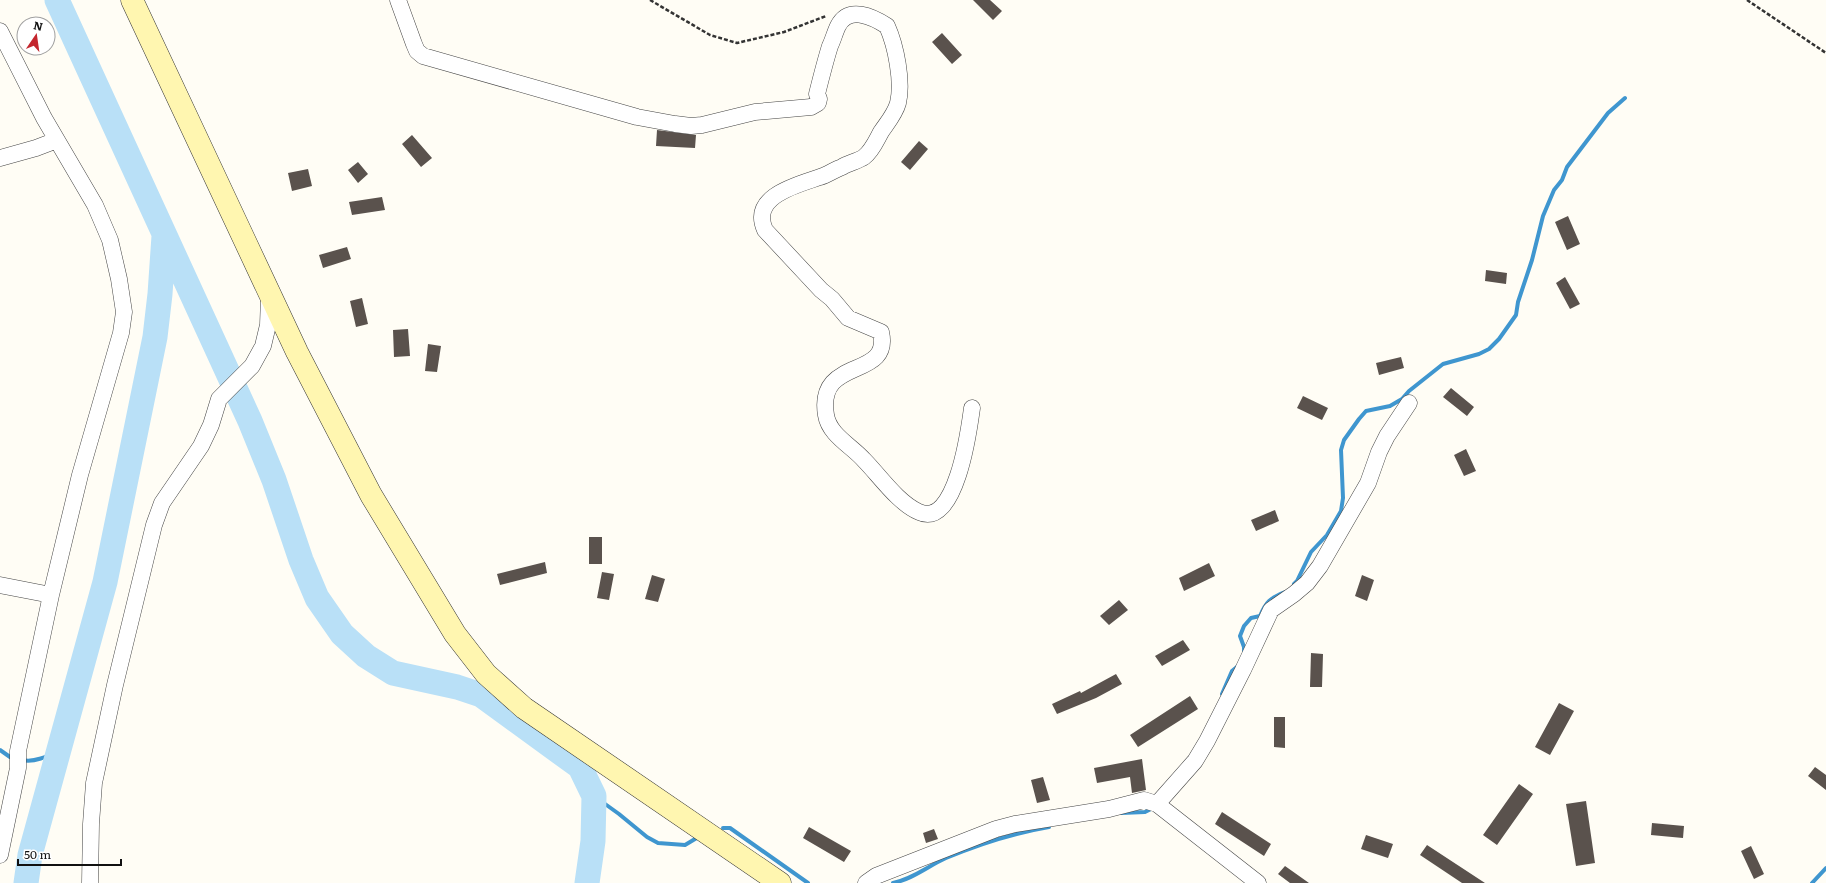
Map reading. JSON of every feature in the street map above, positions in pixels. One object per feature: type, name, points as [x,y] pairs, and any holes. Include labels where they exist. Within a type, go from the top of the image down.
[{"type":"main road","points":[[132,0],[297,352],[371,495],[454,634],[486,674],[524,708],[780,883]]},
{"type":"street","points":[[398,0],[417,51],[423,56],[637,117],[691,126],[754,112],[811,107],[818,103],[819,99],[817,94],[821,77],[838,25],[843,19],[852,15],[863,14],[887,26],[894,41],[898,64],[898,103],[870,151],[863,158],[821,177],[794,185],[778,194],[765,207],[762,215],[762,223],[765,230],[820,290],[832,299],[848,318],[881,332],[883,340],[880,351],[872,360],[863,366],[838,376],[827,391],[825,402],[826,416],[833,431],[865,460],[878,477],[910,507],[918,512],[927,515],[936,512],[946,502],[954,486],[964,455],[972,408]]},
{"type":"street","points":[[0,32],[57,140],[95,205],[110,240],[119,279],[124,312],[121,333],[80,475],[51,594],[18,751],[18,768],[0,855]]},
{"type":"street","points":[[0,158],[36,148],[57,140]]},
{"type":"street","points":[[90,883],[90,824],[94,783],[113,692],[154,525],[162,503],[201,446],[211,424],[219,398],[252,366],[263,346],[268,325],[269,293]]},
{"type":"street","points":[[1157,804],[1190,766],[1207,742],[1271,610],[1307,583],[1320,566],[1368,483],[1379,452],[1387,436],[1410,403]]},
{"type":"street","points":[[0,585],[51,594]]},
{"type":"street","points":[[866,883],[876,876],[996,829],[1015,824],[1109,808],[1144,800],[1157,804],[1258,883]]},
{"type":"path","points":[[650,0],[692,26],[710,35],[737,43],[784,32],[848,9],[852,15]]},
{"type":"path","points":[[1747,0],[1826,53]]},
{"type":"building","points":[[973,0],[990,0],[1002,11],[993,20]]},
{"type":"building","points":[[942,33],[962,55],[952,64],[932,42]]},
{"type":"building","points":[[657,130],[696,135],[695,148],[656,146]]},
{"type":"building","points":[[412,135],[432,158],[421,167],[402,144]]},
{"type":"building","points":[[919,141],[928,149],[910,170],[901,162]]},
{"type":"building","points":[[358,162],[368,174],[358,183],[348,170]]},
{"type":"building","points":[[308,169],[312,186],[292,191],[288,173]]},
{"type":"building","points":[[382,197],[385,210],[352,215],[349,202]]},
{"type":"building","points":[[1568,216],[1580,244],[1567,250],[1555,222]]},
{"type":"building","points":[[347,247],[351,259],[323,268],[319,255]]},
{"type":"building","points":[[1486,270],[1507,273],[1506,284],[1485,281]]},
{"type":"building","points":[[1565,277],[1580,304],[1570,309],[1556,283]]},
{"type":"building","points":[[362,298],[368,324],[356,327],[350,301]]},
{"type":"building","points":[[408,329],[410,356],[394,357],[393,330]]},
{"type":"building","points":[[428,344],[441,346],[437,372],[425,371]]},
{"type":"building","points":[[1401,357],[1404,368],[1379,375],[1376,363]]},
{"type":"building","points":[[1451,388],[1474,407],[1467,416],[1443,397]]},
{"type":"building","points":[[1303,396],[1328,408],[1322,420],[1297,408]]},
{"type":"building","points":[[1466,449],[1476,471],[1464,476],[1454,455]]},
{"type":"building","points":[[1275,510],[1279,521],[1256,531],[1251,520]]},
{"type":"building","points":[[589,537],[602,537],[602,564],[589,564]]},
{"type":"building","points":[[545,562],[547,573],[500,585],[497,574]]},
{"type":"building","points":[[1209,563],[1215,576],[1184,591],[1179,578]]},
{"type":"building","points":[[602,572],[614,574],[609,600],[597,598]]},
{"type":"building","points":[[652,575],[665,579],[658,602],[645,599]]},
{"type":"building","points":[[1362,575],[1374,580],[1367,601],[1355,596]]},
{"type":"building","points":[[1119,600],[1128,610],[1109,625],[1100,616]]},
{"type":"building","points":[[1183,640],[1190,650],[1162,666],[1155,656]]},
{"type":"building","points":[[1311,653],[1323,654],[1322,687],[1310,687]]},
{"type":"building","points":[[1116,674],[1122,684],[1096,698],[1057,714],[1052,704],[1080,691],[1081,693]]},
{"type":"building","points":[[1190,696],[1198,709],[1138,747],[1130,735]]},
{"type":"building","points":[[1559,703],[1574,711],[1550,755],[1535,747]]},
{"type":"building","points":[[1274,717],[1285,717],[1285,748],[1274,747]]},
{"type":"building","points":[[1142,759],[1146,790],[1132,793],[1130,777],[1097,783],[1094,768]]},
{"type":"building","points":[[1815,767],[1826,775],[1826,790],[1808,776]]},
{"type":"building","points":[[1043,777],[1050,800],[1037,803],[1031,780]]},
{"type":"building","points":[[1519,784],[1533,794],[1497,845],[1483,835]]},
{"type":"building","points":[[1586,801],[1595,863],[1576,866],[1566,804]]},
{"type":"building","points":[[1222,812],[1271,844],[1264,856],[1215,824]]},
{"type":"building","points":[[1652,823],[1684,826],[1683,838],[1651,835]]},
{"type":"building","points":[[809,827],[851,851],[844,862],[803,838]]},
{"type":"building","points":[[934,829],[938,839],[926,843],[923,833]]},
{"type":"building","points":[[1366,835],[1393,844],[1388,858],[1361,849]]},
{"type":"building","points":[[1427,845],[1485,883],[1462,883],[1420,855]]},
{"type":"building","points":[[1751,846],[1764,874],[1754,879],[1741,851]]},
{"type":"building","points":[[1285,866],[1309,883],[1290,883],[1278,874]]},
{"type":"waterway","points":[[57,0],[250,421],[274,480],[301,560],[317,598],[342,634],[366,656],[393,673],[457,687],[481,695],[580,767],[594,796],[593,841],[587,883]]},
{"type":"waterway","points":[[1294,584],[1297,581],[1311,552],[1327,535],[1341,511],[1343,498],[1341,450],[1344,440],[1366,411],[1390,406],[1402,399],[1409,391],[1443,364],[1479,354],[1489,349],[1499,339],[1516,315],[1518,302],[1532,260],[1543,216],[1554,190],[1562,180],[1567,167],[1608,113],[1625,98]]},
{"type":"waterway","points":[[26,883],[30,855],[105,582],[155,337],[164,236]]},
{"type":"waterway","points":[[1244,653],[1244,647],[1240,636],[1244,626],[1251,618],[1260,616],[1264,607],[1272,599],[1285,592]]},
{"type":"waterway","points":[[1222,694],[1232,671],[1238,666]]},
{"type":"waterway","points":[[0,750],[10,757],[15,758]]},
{"type":"waterway","points":[[22,760],[36,760],[58,751]]},
{"type":"waterway","points":[[594,796],[647,837],[658,843],[685,845],[700,836]]},
{"type":"waterway","points":[[1121,813],[1145,812],[1153,808]]},
{"type":"waterway","points":[[893,883],[907,879],[939,861],[971,848],[1010,836],[1049,827]]},
{"type":"waterway","points":[[723,828],[730,828],[808,883]]},
{"type":"waterway","points":[[1812,883],[1826,868]]}]
